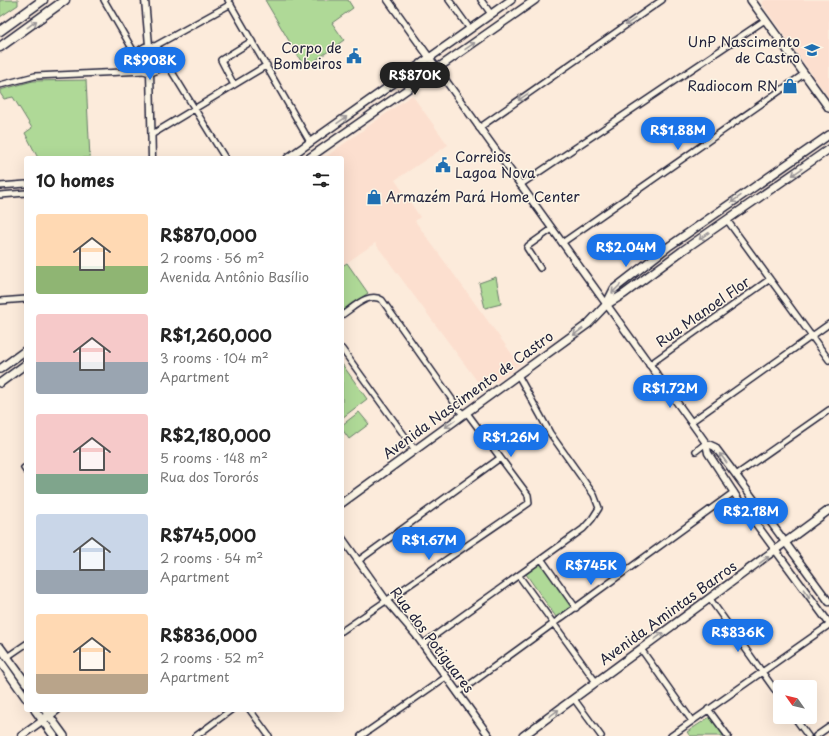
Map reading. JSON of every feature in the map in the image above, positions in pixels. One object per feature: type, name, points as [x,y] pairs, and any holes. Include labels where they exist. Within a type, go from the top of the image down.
[{"type":"highway","points":[[0,31],[44,0]]},
{"type":"highway","points":[[0,47],[65,0]]},
{"type":"main road","points":[[291,156],[511,0]]},
{"type":"main road","points":[[312,156],[535,0]]},
{"type":"main road","points":[[753,1],[765,20],[829,108]]},
{"type":"main road","name":"Avenida Nascimento de Castro","points":[[606,305],[614,289],[668,247],[829,136]]},
{"type":"main road","name":"Avenida Nascimento de Castro","points":[[344,502],[588,324],[606,305],[624,294],[682,251],[829,149]]},
{"type":"main road","points":[[759,198],[768,177]]},
{"type":"main road","points":[[668,247],[682,251]]},
{"type":"main road","points":[[0,369],[24,351]]},
{"type":"main road","points":[[0,383],[24,365]]},
{"type":"main road","name":"Avenida Amintas Barros","points":[[522,736],[786,544],[829,510]]},
{"type":"main road","points":[[0,647],[24,680]]},
{"type":"main road","points":[[0,661],[24,695]]},
{"type":"main road","points":[[36,712],[54,736]]},
{"type":"main road","points":[[42,721],[47,713],[64,736]]},
{"type":"street","points":[[104,0],[137,57],[138,65],[148,72]]},
{"type":"street","points":[[0,85],[35,76],[148,72],[160,68],[163,61],[162,54],[152,46],[146,0]]},
{"type":"street","points":[[388,0],[706,443],[708,453],[740,502],[829,624],[671,736]]},
{"type":"street","points":[[449,0],[470,29]]},
{"type":"street","points":[[481,0],[491,14]]},
{"type":"street","points":[[479,128],[662,0]]},
{"type":"street","points":[[137,57],[141,49],[152,46],[229,2],[267,65],[310,142]]},
{"type":"street","points":[[520,185],[765,20]]},
{"type":"street","points":[[234,85],[221,62],[222,58],[252,41]]},
{"type":"street","points":[[163,61],[169,66],[224,156]]},
{"type":"street","points":[[151,135],[267,65]]},
{"type":"street","points":[[148,72],[152,156]]},
{"type":"street","points":[[562,243],[804,74]]},
{"type":"street","points":[[0,186],[24,184]]},
{"type":"street","points":[[0,195],[24,193]]},
{"type":"street","points":[[727,220],[829,360]]},
{"type":"street","points":[[540,268],[527,248],[552,229]]},
{"type":"street","name":"Rua Manoel Flor","points":[[649,365],[770,279]]},
{"type":"street","points":[[344,314],[369,298],[376,297],[382,300],[465,414],[528,495],[529,500],[526,506],[386,600],[344,631]]},
{"type":"street","points":[[0,301],[24,299]]},
{"type":"street","points":[[691,422],[829,324]]},
{"type":"street","points":[[344,352],[415,450]]},
{"type":"street","points":[[423,644],[542,560],[588,525],[596,513],[599,505],[594,495],[550,433],[518,375]]},
{"type":"street","points":[[736,475],[829,410]]},
{"type":"street","points":[[706,443],[715,447],[829,602]]},
{"type":"street","points":[[696,451],[706,443]]},
{"type":"street","points":[[358,561],[500,458]]},
{"type":"street","points":[[458,694],[734,492]]},
{"type":"street","points":[[740,502],[750,495]]},
{"type":"street","name":"Rua dos Potiguares","points":[[344,541],[386,600],[423,644],[489,736]]},
{"type":"street","points":[[542,560],[576,608]]},
{"type":"street","points":[[519,576],[596,682]]},
{"type":"street","points":[[710,599],[773,687]]},
{"type":"street","points":[[7,657],[24,645]]},
{"type":"street","points":[[641,649],[692,721]]},
{"type":"street","points":[[361,736],[446,677]]},
{"type":"street","points":[[574,699],[601,736]]},
{"type":"street","points":[[708,709],[728,736]]},
{"type":"street","points":[[196,736],[228,712]]},
{"type":"street","points":[[251,712],[269,736]]},
{"type":"street","points":[[21,736],[42,721]]},
{"type":"street","points":[[799,724],[808,736]]},
{"type":"street","points":[[816,736],[829,727]]},
{"type":"street","points":[[679,730],[683,736]]},
{"type":"shaded area","name":"UnP Nascimento de Castro","points":[[765,0],[829,0],[829,98],[761,3]]},
{"type":"shaded area","points":[[412,95],[448,145],[395,180],[420,217],[415,221],[520,365],[497,382],[494,382],[483,389],[375,243],[344,265],[344,156],[327,156]]},
{"type":"green space","points":[[0,0],[18,0],[18,5],[0,17]]},
{"type":"green space","points":[[265,0],[348,0],[353,8],[332,23],[344,40],[305,68]]},
{"type":"green space","points":[[150,47],[157,50],[160,57],[157,64],[150,67],[143,64],[140,57],[143,50]]},
{"type":"green space","points":[[86,80],[90,156],[37,156],[25,133],[32,128],[13,97],[4,99],[0,93],[0,90],[33,81]]},
{"type":"green space","points":[[347,263],[368,293],[344,311],[344,265]]},
{"type":"green space","points":[[496,277],[501,304],[485,308],[479,283]]},
{"type":"green space","points":[[344,367],[367,399],[344,416]]},
{"type":"green space","points":[[359,412],[369,424],[349,439],[344,432],[344,423]]},
{"type":"green space","points":[[542,562],[572,606],[556,617],[526,574]]},
{"type":"green space","points":[[711,716],[726,736],[690,736],[687,732]]},
{"type":"place","name":"UnP Nascimento de Castro","points":[[812,50]]},
{"type":"place","name":"Corpo de Bombeiros","points":[[354,56]]},
{"type":"place","name":"Radiocom RN","points":[[790,86]]},
{"type":"place","name":"Correios Lagoa Nova","points":[[443,165]]},
{"type":"place","name":"Armazém Pará Home Center","points":[[374,197]]}]
